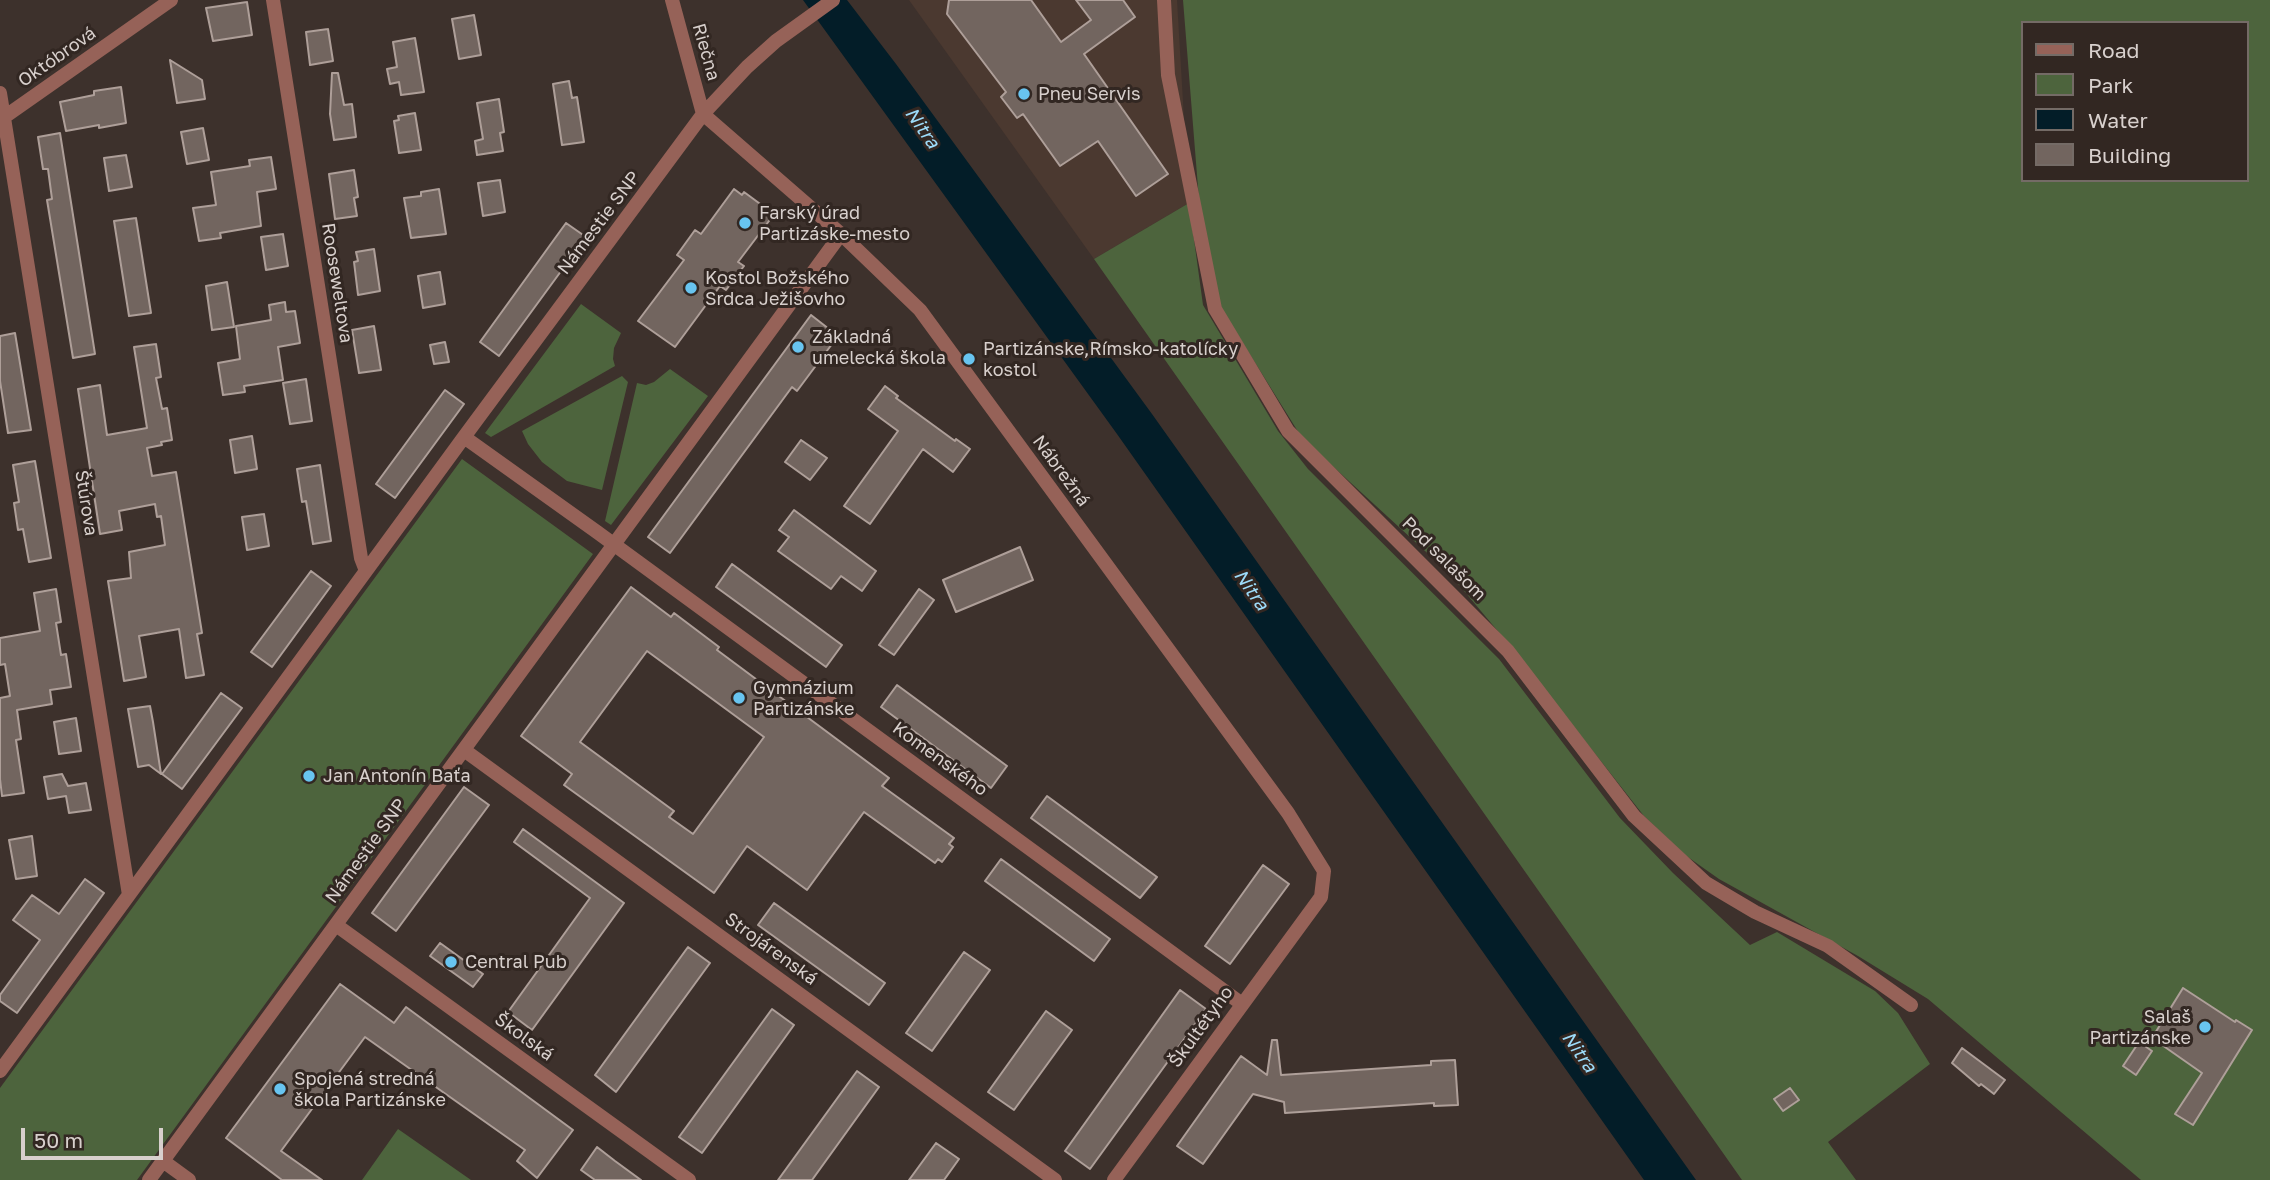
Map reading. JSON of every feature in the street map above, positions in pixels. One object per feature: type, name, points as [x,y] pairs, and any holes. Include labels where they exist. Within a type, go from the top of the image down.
[{"type":"street","name":"Októbrová","points":[[2,119],[151,5],[171,0]]},
{"type":"street","name":"Rooseweltova","points":[[274,0],[361,558],[366,571]]},
{"type":"street","name":"Riečna","points":[[672,0],[703,114]]},
{"type":"street","name":"Námestie SNP","points":[[0,1071],[703,114],[747,67],[777,40],[833,0]]},
{"type":"street","name":"Pod salašom","points":[[1164,0],[1168,75],[1215,309],[1288,431],[1508,651],[1634,816],[1706,883],[1755,912],[1828,946],[1911,1005]]},
{"type":"street","name":"Štúrova","points":[[0,93],[2,119],[129,895]]},
{"type":"street","name":"Nábrežná","points":[[703,114],[841,234],[920,310],[1288,813],[1324,871],[1321,897]]},
{"type":"street","name":"Námestie SNP","points":[[149,1180],[841,234]]},
{"type":"street","points":[[464,437],[615,545]]},
{"type":"street","name":"Komenského","points":[[615,545],[1242,1004]]},
{"type":"street","name":"Strojárenská","points":[[464,750],[1055,1180]]},
{"type":"street","name":"Škultétyho","points":[[1114,1180],[1321,897]]},
{"type":"street","name":"Školská","points":[[336,925],[689,1180]]},
{"type":"street","points":[[163,1161],[189,1180]]},
{"type":"shaded area","points":[[909,0],[1177,0],[1189,203],[1094,259]]},
{"type":"green space","points":[[1183,0],[2270,0],[2270,1180],[2141,1180],[1928,999],[1858,956],[1719,879],[1685,855],[1644,816],[1512,648],[1449,573],[1302,438],[1221,308],[1199,200]]},
{"type":"green space","points":[[1189,203],[1203,305],[1278,431],[1308,469],[1499,659],[1620,818],[1673,873],[1750,945],[1777,932],[1875,991],[1898,1013],[1930,1064],[1828,1142],[1856,1180],[1742,1180],[1094,259]]},
{"type":"green space","points":[[581,304],[621,333],[614,348],[615,366],[491,437],[485,433]]},
{"type":"green space","points":[[670,369],[708,396],[611,525],[605,521],[637,383],[646,385],[654,382]]},
{"type":"green space","points":[[622,376],[628,382],[602,490],[567,481],[542,462],[522,431]]},
{"type":"green space","points":[[462,459],[593,554],[137,1180],[0,1180],[0,1088]]},
{"type":"green space","points":[[398,1129],[471,1180],[362,1180]]},
{"type":"water","name":"Nitra","points":[[803,0],[847,0],[896,64],[1152,414],[1696,1180],[1644,1180],[1117,434]]},
{"type":"building","points":[[949,0],[1031,0],[1061,42],[1091,20],[1076,0],[1123,0],[1135,17],[1084,54],[1168,174],[1136,196],[1098,141],[1060,166],[1023,114],[1017,118],[1001,97],[1006,92],[947,14]]},
{"type":"building","points":[[247,2],[252,35],[213,41],[206,8]]},
{"type":"building","points":[[474,15],[481,55],[459,59],[452,19]]},
{"type":"building","points":[[328,29],[333,61],[310,65],[306,32]]},
{"type":"building","points":[[415,38],[424,92],[401,95],[399,82],[390,84],[387,69],[397,67],[393,42]]},
{"type":"building","points":[[170,60],[202,80],[205,99],[177,103]]},
{"type":"building","points":[[332,73],[338,73],[344,105],[352,104],[356,137],[334,140],[330,114]]},
{"type":"building","points":[[569,81],[572,98],[577,97],[584,142],[562,145],[553,84]]},
{"type":"building","points":[[121,87],[126,123],[66,131],[60,102],[94,95],[94,91]]},
{"type":"building","points":[[499,99],[504,132],[500,133],[503,151],[477,155],[475,141],[483,139],[477,103]]},
{"type":"building","points":[[415,113],[421,150],[399,153],[394,121],[399,120],[398,116]]},
{"type":"building","points":[[203,128],[209,160],[187,164],[181,132]]},
{"type":"building","points":[[60,133],[95,354],[73,358],[47,200],[52,199],[48,169],[43,169],[38,137]]},
{"type":"building","points":[[126,155],[132,187],[109,191],[104,158]]},
{"type":"building","points":[[271,157],[276,189],[257,192],[261,226],[220,233],[221,238],[199,241],[193,208],[216,205],[211,172],[250,166],[249,160]]},
{"type":"building","points":[[354,170],[358,197],[354,198],[357,216],[335,219],[329,174]]},
{"type":"building","points":[[500,180],[505,212],[483,216],[478,183]]},
{"type":"building","points":[[439,189],[446,234],[411,238],[404,198],[421,196],[421,192]]},
{"type":"building","name":"Kostol Božského Srdca Ježišovho","points":[[734,189],[742,195],[744,192],[767,209],[764,212],[772,217],[738,262],[744,266],[726,290],[720,286],[675,347],[638,321],[684,260],[677,255],[695,230],[701,234]]},
{"type":"building","points":[[136,218],[151,313],[129,316],[114,221]]},
{"type":"building","points":[[566,223],[586,237],[499,356],[480,342]]},
{"type":"building","points":[[283,234],[288,266],[266,270],[261,237]]},
{"type":"building","points":[[374,249],[380,291],[358,295],[354,262],[358,261],[356,252]]},
{"type":"building","points":[[440,272],[445,304],[423,308],[418,276]]},
{"type":"building","points":[[227,282],[234,327],[212,330],[206,286]]},
{"type":"building","points":[[285,302],[286,312],[295,311],[300,343],[278,347],[283,380],[244,386],[245,392],[223,395],[218,363],[240,359],[236,326],[271,320],[269,305]]},
{"type":"building","points":[[811,315],[838,336],[797,391],[792,387],[670,553],[648,537]]},
{"type":"building","points":[[374,326],[381,370],[359,373],[352,330]]},
{"type":"building","points":[[15,333],[31,430],[8,433],[0,381],[0,336]]},
{"type":"building","points":[[445,342],[449,362],[434,364],[430,345]]},
{"type":"building","points":[[156,344],[161,377],[156,378],[162,409],[167,408],[172,440],[147,448],[152,476],[176,472],[202,633],[197,634],[204,675],[186,678],[179,629],[139,636],[146,677],[124,681],[108,581],[131,578],[129,552],[165,545],[161,516],[157,517],[155,504],[119,511],[122,530],[100,534],[78,389],[100,385],[107,435],[147,428],[134,347]]},
{"type":"building","points":[[306,379],[312,421],[290,424],[283,383]]},
{"type":"building","points":[[885,386],[898,396],[896,398],[970,449],[953,472],[923,449],[870,524],[844,506],[898,431],[868,409]]},
{"type":"building","points":[[445,390],[464,404],[395,498],[376,484]]},
{"type":"building","points":[[252,436],[257,469],[235,473],[230,440]]},
{"type":"building","points":[[801,440],[827,458],[810,480],[785,462]]},
{"type":"building","points":[[35,461],[51,558],[29,562],[23,529],[18,530],[14,503],[19,502],[13,465]]},
{"type":"building","points":[[320,465],[331,541],[313,544],[306,501],[302,502],[297,469]]},
{"type":"building","points":[[794,510],[876,571],[862,591],[841,576],[831,589],[778,551],[789,537],[779,530]]},
{"type":"building","points":[[264,514],[269,546],[247,550],[242,517]]},
{"type":"building","points":[[1020,547],[1033,580],[956,612],[943,580]]},
{"type":"building","points":[[732,564],[842,645],[826,667],[716,587]]},
{"type":"building","points":[[311,571],[331,586],[272,667],[251,652]]},
{"type":"building","points":[[631,587],[671,617],[674,613],[719,647],[717,650],[889,778],[882,786],[954,838],[949,844],[953,847],[942,862],[938,859],[935,863],[864,812],[807,890],[747,846],[714,893],[564,785],[572,774],[521,736]],"holes":[[[647,651],[764,737],[693,834],[669,817],[674,811],[580,742]]]},
{"type":"building","points":[[56,589],[61,622],[56,623],[61,655],[66,654],[71,687],[50,690],[52,704],[17,710],[21,739],[16,740],[24,793],[2,796],[0,698],[10,696],[5,664],[0,665],[0,638],[40,631],[34,593]]},
{"type":"building","points":[[919,589],[934,600],[894,655],[879,645]]},
{"type":"building","points":[[897,685],[1007,766],[991,788],[881,707]]},
{"type":"building","points":[[221,693],[242,708],[182,789],[162,774]]},
{"type":"building","points":[[150,706],[161,774],[149,765],[138,767],[128,709]]},
{"type":"building","points":[[76,718],[81,751],[59,754],[54,722]]},
{"type":"building","points":[[62,774],[68,786],[86,783],[91,810],[69,813],[66,796],[48,799],[44,777]]},
{"type":"building","points":[[464,787],[489,805],[396,931],[372,913]]},
{"type":"building","points":[[1047,796],[1157,877],[1140,898],[1031,818]]},
{"type":"building","points":[[523,829],[624,903],[532,1030],[508,1012],[590,898],[514,842]]},
{"type":"building","points":[[32,836],[37,876],[16,879],[9,840]]},
{"type":"building","points":[[1001,859],[1110,939],[1094,961],[985,881]]},
{"type":"building","points":[[1263,865],[1289,884],[1230,964],[1205,946]]},
{"type":"building","points":[[85,879],[104,893],[17,1013],[0,1001],[0,995],[40,940],[13,920],[32,895],[59,914]]},
{"type":"building","points":[[774,903],[885,983],[869,1005],[758,925]]},
{"type":"building","points":[[440,943],[483,974],[473,987],[430,956]]},
{"type":"building","points":[[688,947],[710,963],[616,1092],[595,1075]]},
{"type":"building","points":[[964,952],[990,970],[932,1051],[906,1033]]},
{"type":"building","points":[[340,984],[394,1023],[406,1007],[573,1130],[537,1178],[517,1161],[525,1150],[365,1037],[281,1151],[322,1180],[282,1180],[226,1138]]},
{"type":"building","points":[[2183,988],[2252,1030],[2193,1125],[2175,1114],[2202,1073],[2152,1038]]},
{"type":"building","points":[[1180,990],[1206,1009],[1090,1169],[1065,1151]]},
{"type":"building","points":[[772,1009],[794,1025],[702,1153],[679,1137]]},
{"type":"building","points":[[1046,1011],[1072,1030],[1014,1110],[988,1092]]},
{"type":"building","points":[[1272,1040],[1277,1040],[1281,1075],[1431,1065],[1431,1061],[1455,1060],[1458,1105],[1434,1106],[1434,1103],[1285,1113],[1284,1102],[1253,1094],[1203,1164],[1177,1146],[1241,1056],[1267,1075]]},
{"type":"building","points":[[2139,1042],[2152,1051],[2136,1075],[2123,1066]]},
{"type":"building","points":[[1962,1048],[2005,1080],[1994,1094],[1981,1084],[1979,1086],[1952,1063]]},
{"type":"building","points":[[857,1071],[879,1087],[812,1180],[778,1180]]},
{"type":"building","points":[[1790,1088],[1799,1100],[1783,1111],[1774,1099]]},
{"type":"building","points":[[936,1143],[959,1159],[944,1180],[909,1180]]},
{"type":"building","points":[[597,1147],[641,1180],[595,1180],[581,1170]]},
{"type":"place","name":"Pneu Servis","points":[[1024,94]]},
{"type":"place","name":"Farský úrad Partizáske-mesto","points":[[745,223]]},
{"type":"place","name":"Kostol Božského Srdca Ježišovho","points":[[691,288]]},
{"type":"place","name":"Základná umelecká škola","points":[[798,347]]},
{"type":"place","name":"Partizánske,Rímsko-katolícky kostol","points":[[969,359]]},
{"type":"place","name":"Gymnázium Partizánske","points":[[739,698]]},
{"type":"place","name":"Jan Antonín Baťa","points":[[309,776]]},
{"type":"place","name":"Central Pub","points":[[451,962]]},
{"type":"place","name":"Salaš Partizánske","points":[[2205,1027]]},
{"type":"place","name":"Spojená stredná škola Partizánske","points":[[280,1089]]}]
